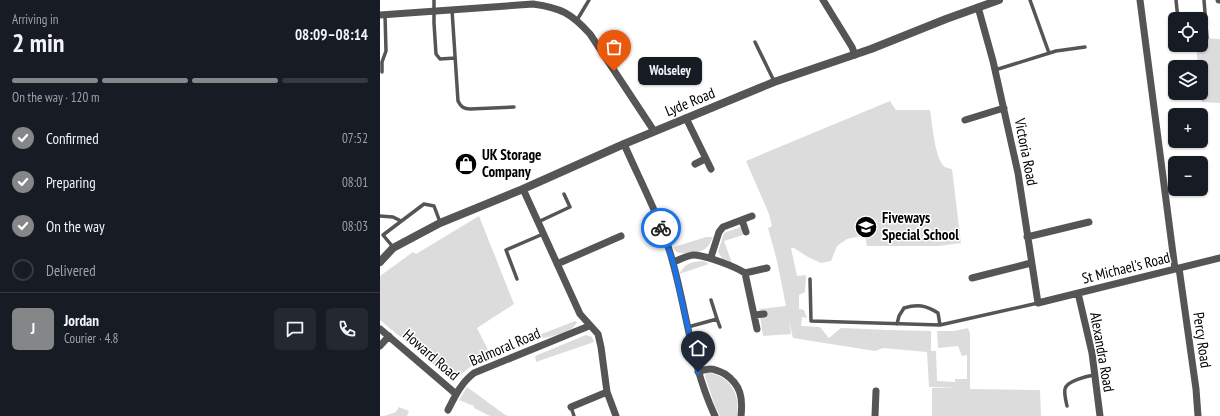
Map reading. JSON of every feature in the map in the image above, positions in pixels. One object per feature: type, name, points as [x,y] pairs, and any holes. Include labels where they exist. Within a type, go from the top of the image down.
[{"type":"street","points":[[823,0],[852,47],[855,55]]},
{"type":"street","name":"Lyde Road","points":[[380,262],[394,248],[440,223],[523,189],[654,131],[774,82],[855,55],[980,5],[1000,0]]},
{"type":"street","name":"Percy Road","points":[[1140,0],[1177,268],[1196,389],[1198,416]]},
{"type":"street","points":[[383,15],[533,4],[552,6],[577,20],[590,34],[654,131]]},
{"type":"street","name":"Victoria Road","points":[[980,5],[1018,173],[1038,303]]},
{"type":"street","points":[[965,120],[1004,108]]},
{"type":"street","points":[[686,118],[710,169]]},
{"type":"street","points":[[624,144],[656,214],[673,262],[698,372],[715,416]]},
{"type":"street","points":[[695,164],[706,159]]},
{"type":"street","points":[[523,189],[580,314],[589,326],[598,334],[602,347],[607,392],[616,416]]},
{"type":"street","points":[[711,257],[719,232],[723,227],[752,216]]},
{"type":"street","points":[[742,220],[746,232]]},
{"type":"street","points":[[1027,238],[1089,222]]},
{"type":"street","points":[[557,264],[621,236]]},
{"type":"street","points":[[673,262],[694,255],[711,257],[745,273],[757,329]]},
{"type":"street","name":"St Michael's Road","points":[[1038,303],[1220,258]]},
{"type":"street","points":[[972,278],[1031,264]]},
{"type":"street","points":[[745,273],[767,268]]},
{"type":"street","name":"Alexandra Road","points":[[1078,293],[1092,353],[1100,416]]},
{"type":"street","points":[[755,315],[764,314]]},
{"type":"street","name":"Balmoral Road","points":[[448,410],[465,379],[474,373],[589,326]]},
{"type":"street","name":"Howard Road","points":[[380,329],[456,394]]},
{"type":"street","name":"Howard Road","points":[[380,346],[389,336]]},
{"type":"street","points":[[698,372],[710,369],[722,372],[734,380],[740,391],[742,405],[741,416]]},
{"type":"street","points":[[875,416],[876,391]]},
{"type":"street","points":[[571,407],[607,392]]},
{"type":"lane","points":[[434,0],[436,56],[440,59],[455,58]]},
{"type":"lane","points":[[577,20],[589,0]]},
{"type":"lane","points":[[1030,0],[1049,53]]},
{"type":"lane","points":[[1176,0],[1177,12]]},
{"type":"lane","points":[[1204,0],[1205,12]]},
{"type":"lane","points":[[452,10],[458,101],[461,106],[465,109],[514,107]]},
{"type":"lane","points":[[382,72],[382,62],[386,51],[383,15]]},
{"type":"lane","points":[[755,42],[774,82]]},
{"type":"lane","points":[[995,70],[1049,53],[1085,46]]},
{"type":"lane","points":[[538,222],[570,207],[564,194]]},
{"type":"lane","points":[[394,248],[382,235],[424,204],[434,206],[440,223]]},
{"type":"lane","points":[[380,216],[393,217],[401,221]]},
{"type":"lane","points":[[517,278],[506,250],[543,234]]},
{"type":"lane","points":[[810,279],[811,321],[940,325],[1038,303]]},
{"type":"lane","points":[[711,300],[720,327]]},
{"type":"lane","points":[[897,324],[899,316],[904,308],[912,306],[930,307],[938,313],[940,325]]},
{"type":"lane","points":[[688,327],[717,320]]},
{"type":"lane","points":[[1067,406],[1066,386],[1075,381],[1094,375]]},
{"type":"lane","points":[[571,407],[574,416]]},
{"type":"shaded area","points":[[1208,38],[1220,39],[1220,103],[1202,102],[1202,100],[1208,100],[1208,60],[1197,60],[1197,52],[1208,52]]},
{"type":"shaded area","name":"Fiveways Special School","points":[[890,101],[896,110],[930,110],[934,139],[940,161],[947,168],[952,169],[961,243],[939,246],[867,246],[865,235],[847,239],[837,246],[831,261],[821,263],[794,248],[791,248],[797,276],[806,275],[805,292],[799,295],[799,309],[804,310],[807,318],[802,317],[801,326],[820,327],[829,338],[841,328],[931,331],[931,351],[936,351],[937,381],[955,382],[955,379],[967,379],[967,355],[962,356],[958,346],[938,348],[937,331],[954,331],[968,328],[970,334],[970,389],[1040,390],[1041,416],[932,416],[932,388],[959,388],[929,387],[927,352],[883,348],[875,351],[793,338],[789,321],[791,334],[763,336],[759,309],[786,306],[777,261],[768,228],[772,226],[769,214],[746,161]]},
{"type":"shaded area","points":[[479,216],[514,304],[477,328],[492,358],[470,367],[456,379],[449,377],[380,320],[380,276],[413,252],[416,254]]},
{"type":"shaded area","points":[[741,227],[743,235],[724,241],[732,263],[724,261],[718,252],[724,233]]},
{"type":"shaded area","points":[[706,237],[713,237],[708,246],[701,251],[681,253],[674,250],[674,247]]},
{"type":"shaded area","points":[[704,261],[709,264],[679,274],[684,267],[690,263]]},
{"type":"shaded area","points":[[575,321],[577,322],[575,326],[562,333],[543,338],[539,335]]},
{"type":"shaded area","points":[[586,335],[592,337],[594,342],[536,362],[535,356]]},
{"type":"shaded area","points":[[706,372],[721,377],[732,386],[737,400],[737,416],[720,416],[705,376]]},
{"type":"shaded area","points":[[467,387],[508,416],[490,416],[474,408],[474,406],[459,400]]},
{"type":"shaded area","points":[[399,407],[409,411],[407,416],[384,416],[396,412]]},
{"type":"way so far","points":[[614,71],[654,131],[624,144],[661,228]]},
{"type":"place","name":"Wolseley","points":[[614,71]]},
{"type":"place","name":"UK Storage Company","points":[[466,164]]},
{"type":"place","name":"Fiveways Special School","points":[[866,227]]},
{"type":"route","points":[[661,228],[673,262],[698,372]]}]
